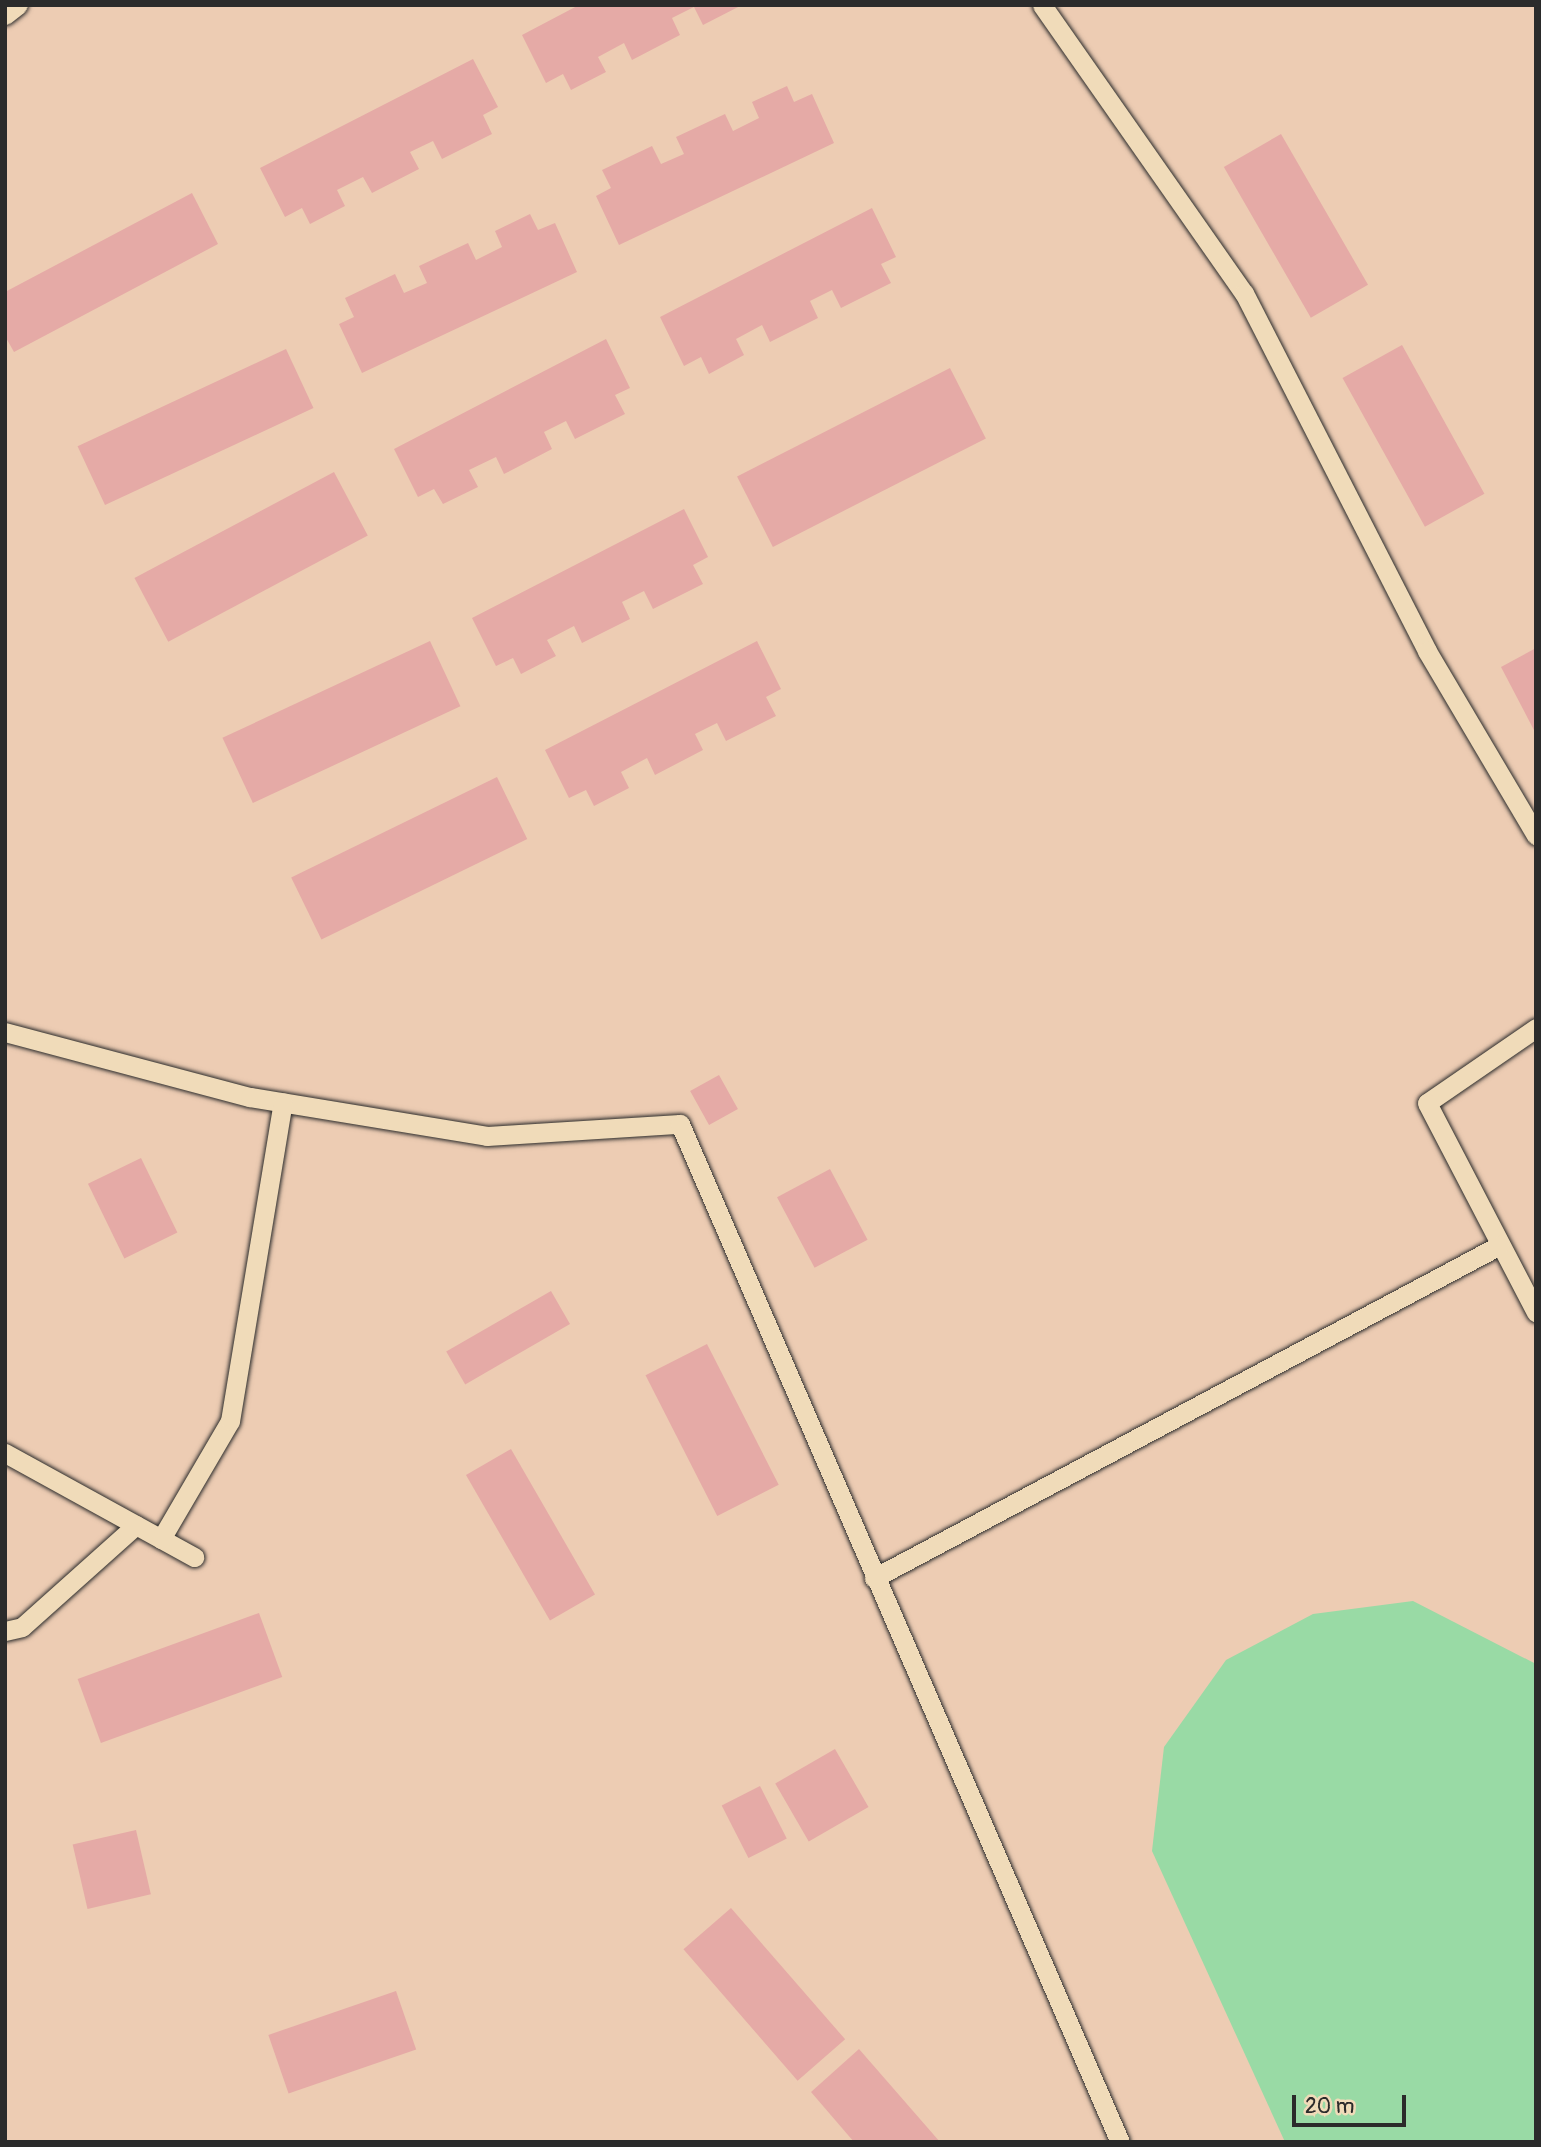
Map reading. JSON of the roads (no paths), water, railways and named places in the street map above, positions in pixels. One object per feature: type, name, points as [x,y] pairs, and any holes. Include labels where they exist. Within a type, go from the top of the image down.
[{"type":"lane","points":[[5,15],[18,5]]},
{"type":"lane","points":[[1042,5],[1244,293],[1427,651],[1536,835]]},
{"type":"lane","points":[[1536,1028],[1427,1103],[1536,1312]]},
{"type":"lane","points":[[5,1032],[283,1102],[487,1136],[680,1124],[1119,2142]]},
{"type":"lane","points":[[161,1539],[230,1421],[283,1102]]},
{"type":"lane","points":[[874,1578],[1500,1245]]},
{"type":"lane","points":[[5,1453],[194,1557]]},
{"type":"lane","points":[[5,1631],[22,1627],[136,1525]]}]
